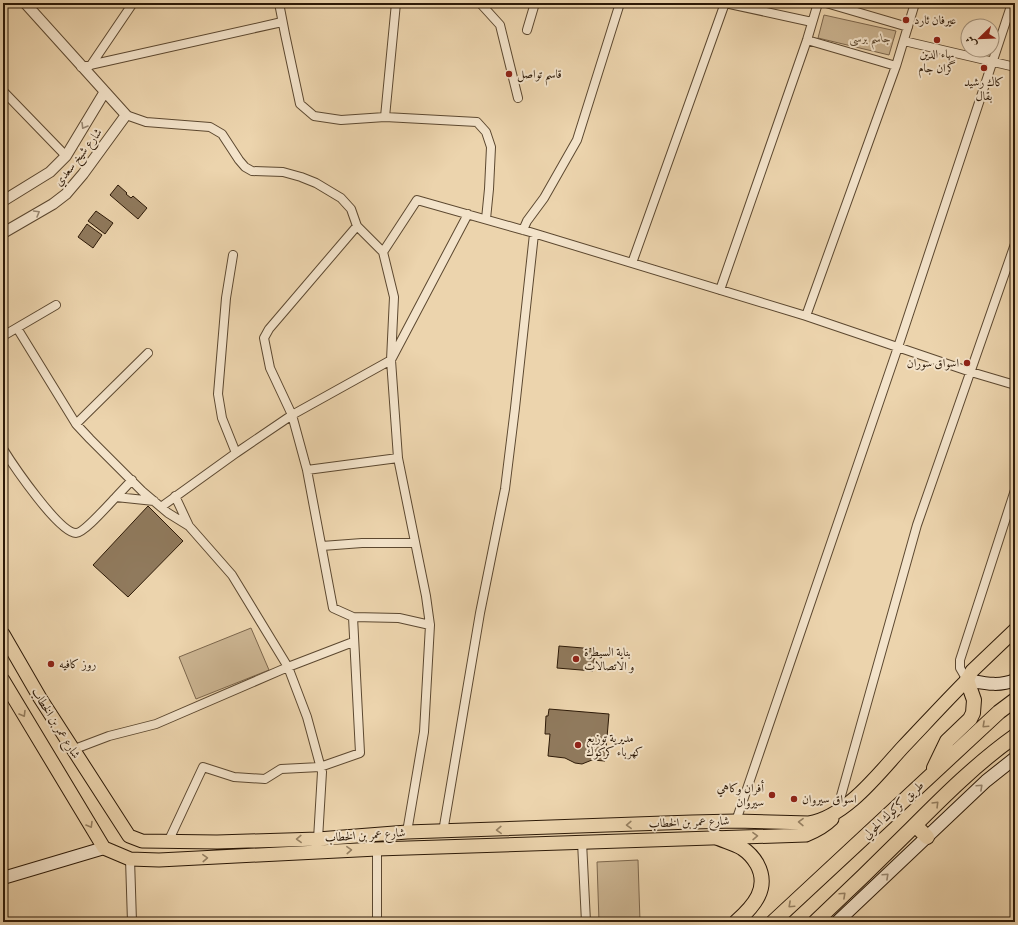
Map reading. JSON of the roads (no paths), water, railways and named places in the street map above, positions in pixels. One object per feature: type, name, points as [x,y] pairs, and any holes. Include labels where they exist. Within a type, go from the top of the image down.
[{"type":"highway","points":[[932,774],[947,741],[970,719],[973,713],[974,700],[966,680]]},
{"type":"highway","name":"طريق كركوك الحولي","points":[[773,922],[999,712],[1015,700]]},
{"type":"highway","name":"طريق كركوك الحولي","points":[[815,922],[858,882],[946,794],[1003,744],[1015,736]]},
{"type":"highway","points":[[915,825],[927,837]]},
{"type":"highway","points":[[716,837],[742,848],[752,856],[762,874],[762,885],[758,898],[749,911],[736,922]]},
{"type":"main road","points":[[837,810],[859,794],[966,680],[972,671],[1015,630]]},
{"type":"main road","name":"شارع عمر بن الخطاب","points":[[4,639],[72,750],[129,836],[142,841],[217,842],[318,839],[407,832],[443,832],[692,822],[809,822],[824,819],[837,810]]},
{"type":"main road","points":[[966,680],[982,674],[1015,641]]},
{"type":"main road","name":"شارع عمر بن الخطاب","points":[[3,680],[104,848],[130,859],[159,860],[377,849],[806,835],[816,832],[824,827],[832,819],[837,810]]},
{"type":"main road","points":[[966,680],[992,685],[1004,684],[1015,680]]},
{"type":"main road","points":[[837,922],[986,782],[1015,758]]},
{"type":"main road","points":[[692,822],[693,838]]},
{"type":"main road","points":[[4,875],[104,848]]},
{"type":"street","points":[[25,3],[86,66],[104,93],[126,115],[146,122],[210,127],[222,134],[245,167],[252,171],[283,172],[316,182],[341,198],[351,208],[357,226],[383,252],[394,297],[391,360],[398,458],[426,596],[430,625],[424,732],[407,832]]},
{"type":"street","points":[[86,66],[133,3]]},
{"type":"street","points":[[279,3],[300,104],[314,116],[341,120],[385,117],[477,122],[486,132],[491,147],[486,220]]},
{"type":"street","points":[[385,117],[396,3]]},
{"type":"street","points":[[480,3],[500,26],[518,98]]},
{"type":"street","points":[[527,30],[535,3]]},
{"type":"street","points":[[523,230],[527,221],[544,198],[576,140],[620,3]]},
{"type":"street","points":[[632,263],[725,3],[812,22]]},
{"type":"street","points":[[720,290],[807,40],[818,3]]},
{"type":"street","points":[[826,3],[908,27]]},
{"type":"street","points":[[806,316],[896,66],[916,3]]},
{"type":"street","points":[[736,821],[898,346],[1012,3]]},
{"type":"street","points":[[86,66],[282,22]]},
{"type":"street","points":[[807,40],[896,66]]},
{"type":"street","points":[[904,41],[1015,67]]},
{"type":"street","points":[[3,91],[66,156]]},
{"type":"street","name":"شارع شيخ سعدي","points":[[3,201],[50,172],[66,156],[104,93]]},
{"type":"street","name":"شارع شيخ سعدي","points":[[3,232],[53,204],[66,194],[83,174],[126,115]]},
{"type":"street","points":[[383,252],[417,200],[523,230],[806,316],[971,372],[1015,385]]},
{"type":"street","points":[[161,507],[292,415],[391,360],[468,214]]},
{"type":"street","points":[[357,226],[269,329],[264,338],[270,368],[292,415],[307,470],[333,608],[353,617],[398,618],[430,625]]},
{"type":"street","points":[[443,832],[480,613],[505,488],[534,234]]},
{"type":"street","points":[[837,810],[917,525],[1015,244]]},
{"type":"street","points":[[233,255],[226,298],[218,394],[222,418],[236,454]]},
{"type":"street","points":[[3,336],[56,305]]},
{"type":"street","points":[[16,328],[76,424],[154,501],[189,526],[232,575],[288,667],[307,717],[322,772],[318,839]]},
{"type":"street","points":[[76,424],[148,354]]},
{"type":"street","points":[[3,449],[16,469],[49,512],[66,530],[76,533],[83,531],[132,480]]},
{"type":"street","points":[[307,470],[398,458]]},
{"type":"street","points":[[966,680],[960,668],[960,660],[1015,490]]},
{"type":"street","points":[[176,496],[189,526]]},
{"type":"street","points":[[116,497],[154,501]]},
{"type":"street","points":[[322,546],[362,543],[415,543]]},
{"type":"street","points":[[168,842],[203,767],[234,777],[265,779],[281,769],[320,766],[360,753],[353,642],[353,617]]},
{"type":"street","points":[[72,750],[109,736],[156,724],[288,667],[353,642]]},
{"type":"street","points":[[582,842],[586,922]]},
{"type":"street","points":[[377,849],[377,922]]},
{"type":"street","points":[[130,859],[132,922]]},
{"type":"place","name":"عیرفان ئارد","points":[[906,20]]},
{"type":"place","name":"بهاء الدين گران جام","points":[[937,40]]},
{"type":"place","name":"كاك رشيد بقال","points":[[984,68]]},
{"type":"place","name":"قاسم تواصل","points":[[509,74]]},
{"type":"place","name":"اسواق سوران","points":[[967,363]]},
{"type":"place","name":"بناية السيطرة و الاتصالات","points":[[576,659]]},
{"type":"place","name":"روز كافيه","points":[[51,664]]},
{"type":"place","name":"مديرية توزيع كهرباء كركوك","points":[[578,745]]},
{"type":"place","name":"أفران وكاهي سيروان","points":[[772,795]]},
{"type":"place","name":"اسواق سيروان","points":[[794,799]]},
{"type":"park label","name":"جاسم برسی","points":[[870,38]]}]
